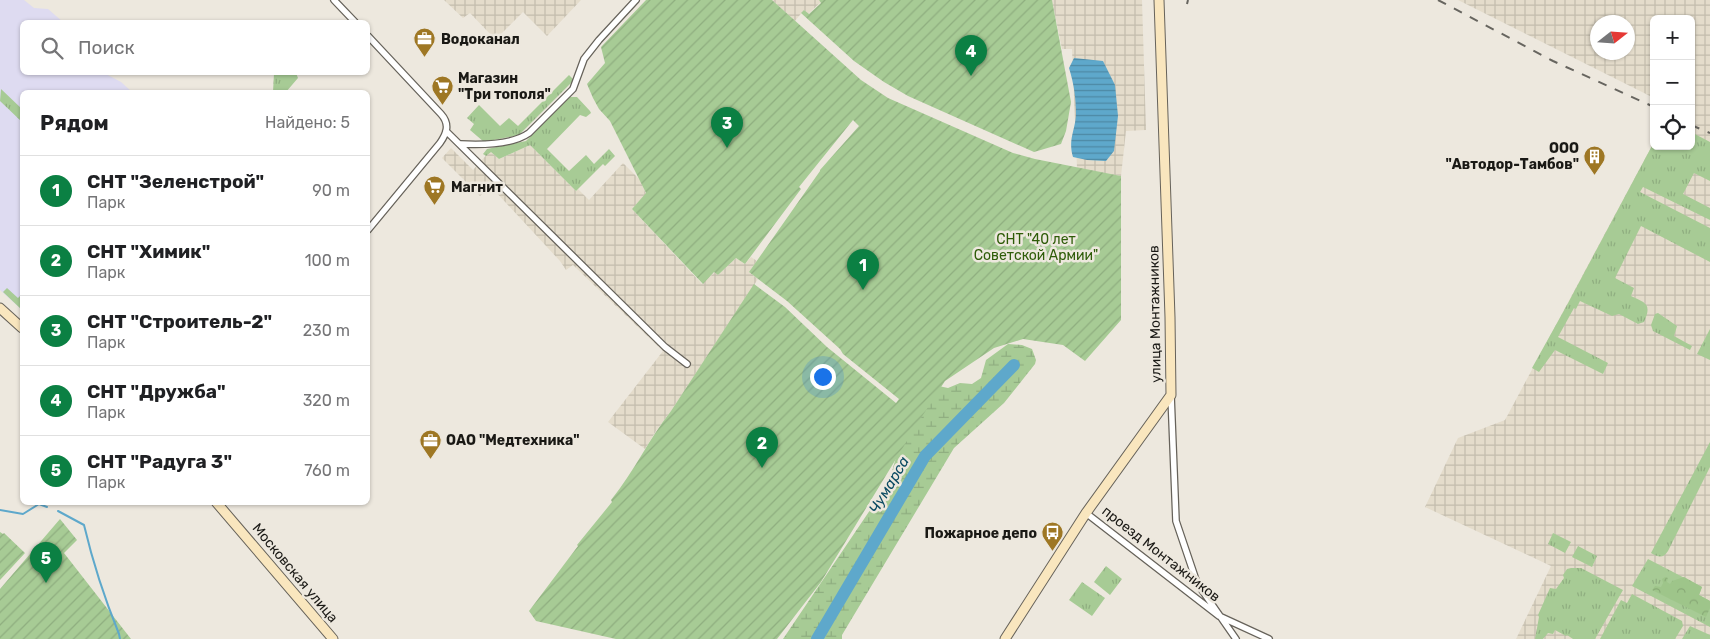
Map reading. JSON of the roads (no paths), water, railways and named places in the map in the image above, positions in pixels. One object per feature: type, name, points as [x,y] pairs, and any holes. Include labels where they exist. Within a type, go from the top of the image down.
[{"type":"main road","name":"улица Монтажников","points":[[1159,0],[1171,395]]},
{"type":"main road","points":[[0,308],[20,326]]},
{"type":"main road","name":"проезд Монтажников","points":[[1005,639],[1086,514],[1171,395]]},
{"type":"main road","name":"Московская улица","points":[[219,505],[333,639]]},
{"type":"street","points":[[334,0],[353,20]]},
{"type":"street","points":[[460,144],[488,145],[521,138],[529,133],[573,89],[584,58],[636,0]]},
{"type":"street","points":[[370,38],[444,117],[447,127],[440,143],[370,228]]},
{"type":"street","points":[[446,131],[665,347],[687,364]]},
{"type":"street","name":"улица Монтажников","points":[[1171,395],[1176,521],[1197,583],[1236,639]]},
{"type":"street","name":"проезд Монтажников","points":[[1086,514],[1219,616]]},
{"type":"street","points":[[1219,616],[1269,639]]},
{"type":"water","points":[[1074,58],[1103,61],[1115,85],[1118,116],[1114,151],[1106,161],[1073,157],[1071,140],[1076,109],[1069,68]]},
{"type":"waterway","name":"Чумарса","points":[[817,639],[925,456],[1014,365]]},
{"type":"waterway","points":[[0,510],[23,514],[37,505]]},
{"type":"waterway","points":[[42,505],[47,507]]},
{"type":"waterway","points":[[58,511],[84,525],[99,580],[120,639]]},
{"type":"railway","points":[[1187,4],[1188,0]]},
{"type":"railway","points":[[1438,0],[1553,61],[1650,105]]},
{"type":"railway","points":[[1695,127],[1710,133]]},
{"type":"place","name":"Водоканал","points":[[425,58]]},
{"type":"place","name":"СНТ \"Дружба\"","points":[[971,76]]},
{"type":"place","name":"Магазин \"Три тополя\"","points":[[442,105]]},
{"type":"place","name":"СНТ \"Строитель-2\"","points":[[727,148]]},
{"type":"place","name":"ООО \"Автодор-Тамбов\"","points":[[1595,175]]},
{"type":"place","name":"Магнит","points":[[435,206]]},
{"type":"place","name":"СНТ \"Зеленстрой\"","points":[[863,290]]},
{"type":"place","name":"ОАО \"Медтехника\"","points":[[430,459]]},
{"type":"place","name":"СНТ \"Химик\"","points":[[762,468]]},
{"type":"place","name":"Пожарное депо","points":[[1053,552]]},
{"type":"place","name":"СНТ \"Радуга 3\"","points":[[46,583]]},
{"type":"park label","name":"СНТ \"40 лет Советской Армии\"","points":[[1036,248]]}]
